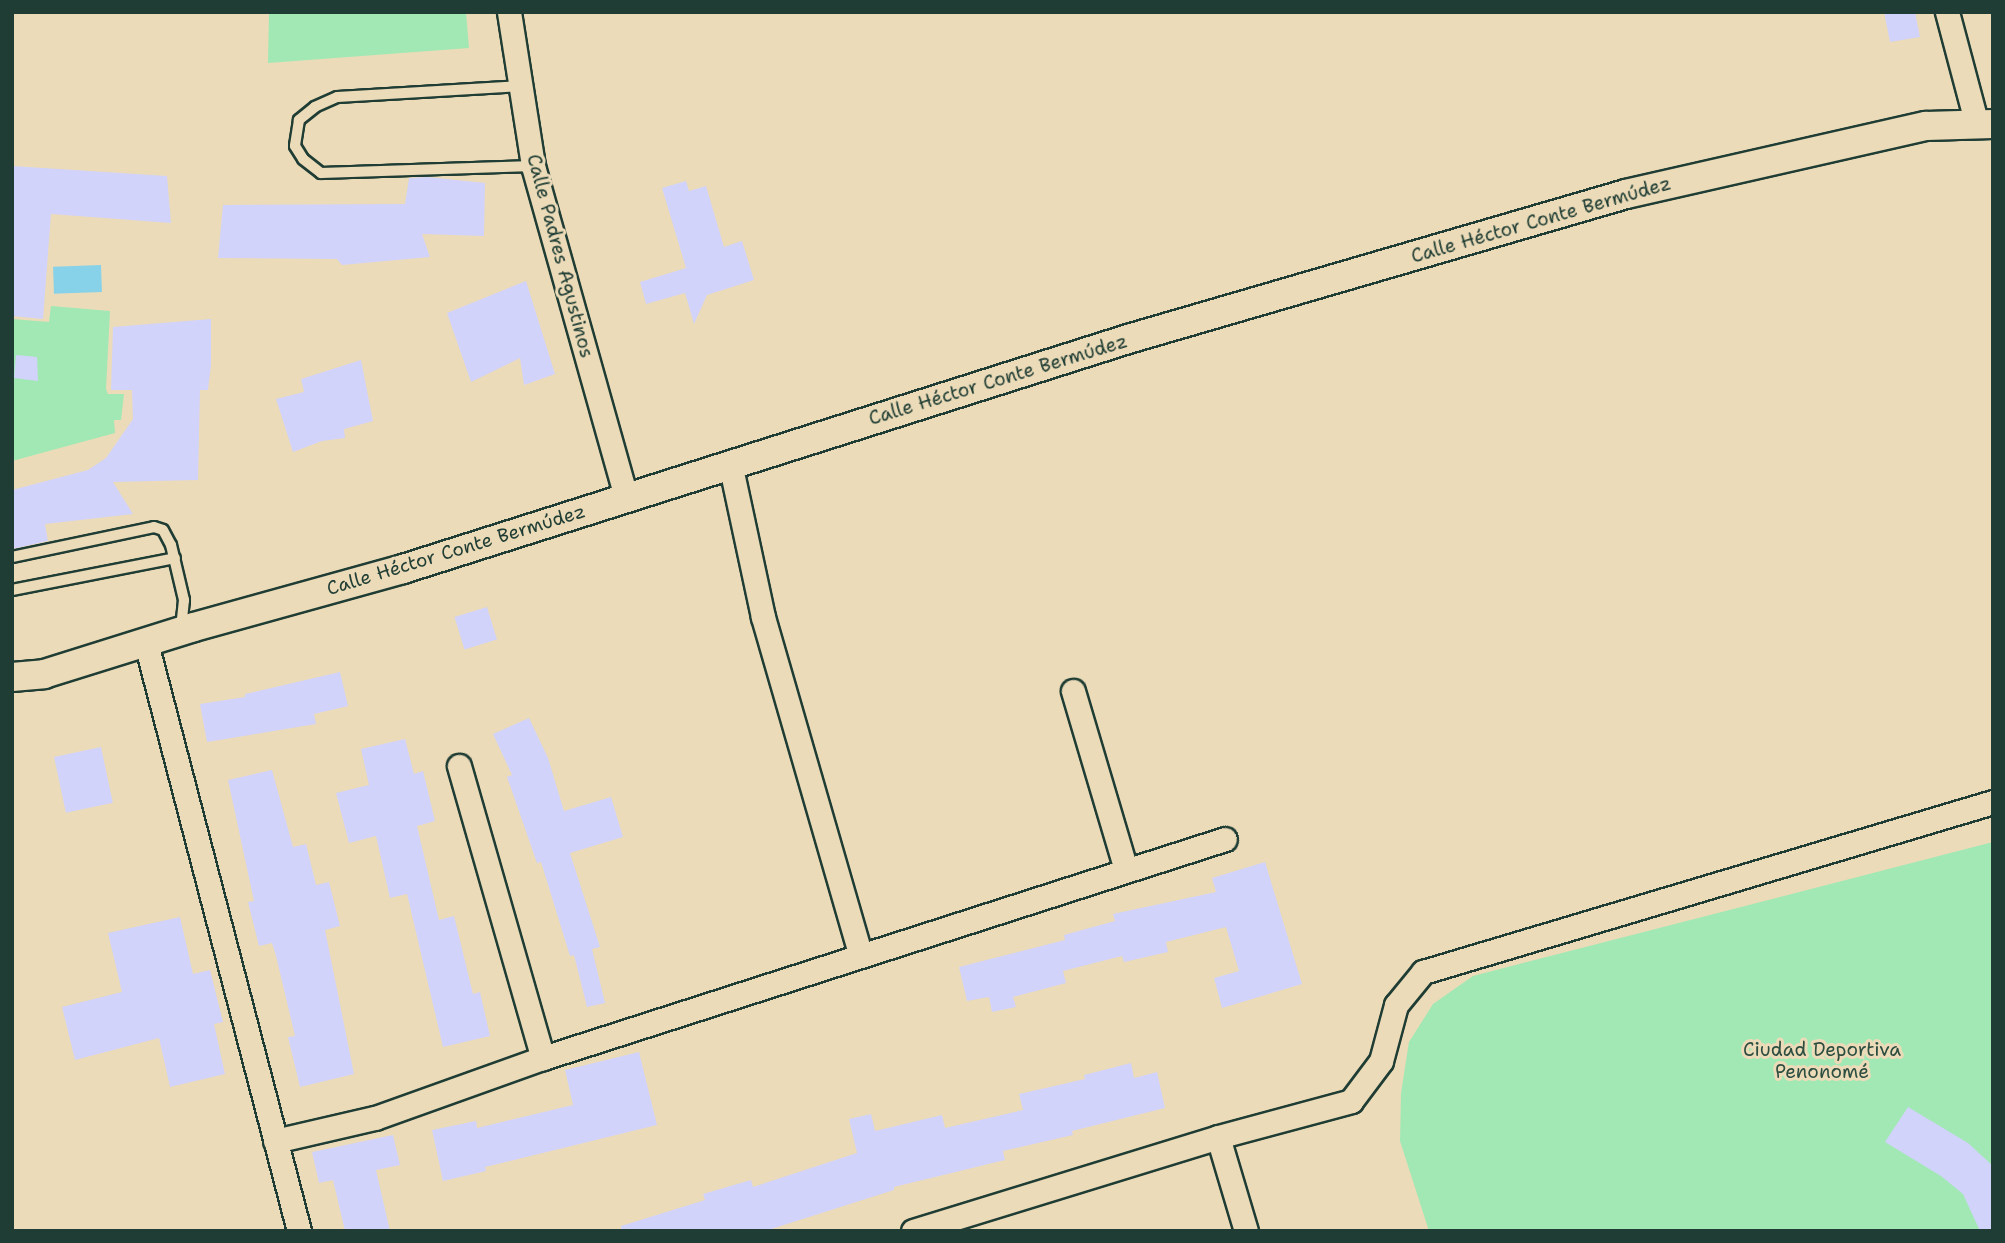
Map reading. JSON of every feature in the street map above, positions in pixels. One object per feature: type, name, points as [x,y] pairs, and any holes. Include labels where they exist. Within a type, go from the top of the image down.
[{"type":"street","name":"Calle Padres Agustinos","points":[[509,12],[533,166],[626,496]]},
{"type":"street","points":[[1947,12],[1985,125]]},
{"type":"street","name":"Calle Héctor Conte Bermúdez","points":[[12,677],[44,674],[180,632],[403,569],[730,463],[1128,339],[1626,194],[1926,126],[1985,125]]},
{"type":"street","points":[[730,463],[763,617],[860,954]]},
{"type":"street","points":[[146,643],[299,1231]]},
{"type":"street","points":[[1073,691],[1126,870]]},
{"type":"street","points":[[459,765],[543,1058]]},
{"type":"street","points":[[913,1231],[956,1224],[1218,1137],[1350,1101],[1381,1061],[1396,1004],[1423,972],[1993,802]]},
{"type":"street","points":[[275,1141],[375,1118],[543,1058],[860,954],[1225,839]]},
{"type":"street","points":[[1218,1137],[1246,1231]]},
{"type":"lane","points":[[522,86],[337,97],[315,107],[299,120],[295,146],[303,159],[321,173],[533,166]]},
{"type":"lane","points":[[12,557],[154,527],[165,533],[175,558],[184,600],[180,632]]},
{"type":"lane","points":[[12,590],[175,558]]},
{"type":"green space","points":[[269,12],[466,12],[469,48],[268,63]]},
{"type":"green space","points":[[51,306],[110,311],[106,389],[108,394],[124,394],[121,420],[114,420],[115,433],[12,461],[12,319],[49,322]]},
{"type":"green space","name":"Ciudad Deportiva Penonomé","points":[[1993,842],[1993,1231],[1429,1231],[1400,1141],[1401,1093],[1409,1042],[1433,1004],[1473,976]]},
{"type":"water","points":[[101,265],[102,292],[54,294],[53,267]]},
{"type":"building","points":[[1884,12],[1915,12],[1920,37],[1890,42]]},
{"type":"building","points":[[12,166],[167,176],[171,223],[51,214],[43,319],[12,316]]},
{"type":"building","points":[[427,177],[485,183],[484,236],[422,234],[430,257],[342,265],[337,259],[218,258],[223,205],[405,204],[409,178]]},
{"type":"building","points":[[686,181],[689,191],[706,186],[724,247],[742,241],[754,280],[707,295],[694,324],[685,293],[646,304],[640,282],[686,268],[662,188]]},
{"type":"building","points":[[526,281],[555,374],[524,385],[520,358],[471,382],[447,313]]},
{"type":"building","points":[[211,319],[208,390],[200,390],[198,480],[113,482],[133,514],[45,524],[48,541],[12,549],[12,490],[88,470],[106,458],[133,419],[132,390],[111,390],[113,327]]},
{"type":"building","points":[[16,355],[37,357],[38,381],[14,378]]},
{"type":"building","points":[[361,360],[373,421],[344,429],[345,438],[322,441],[293,452],[276,399],[304,392],[301,379]]},
{"type":"building","points":[[487,607],[497,640],[464,649],[454,617]]},
{"type":"building","points":[[340,672],[348,706],[314,714],[316,724],[207,742],[200,704],[245,697],[245,694]]},
{"type":"building","points":[[529,718],[548,758],[564,811],[611,797],[623,837],[570,853],[600,947],[592,949],[605,1003],[587,1007],[574,955],[570,956],[541,862],[537,863],[507,777],[512,775],[493,734]]},
{"type":"building","points":[[405,739],[414,774],[423,771],[435,821],[417,826],[439,920],[454,916],[473,994],[480,992],[490,1036],[443,1047],[407,894],[390,898],[376,836],[349,843],[336,793],[369,785],[361,749]]},
{"type":"building","points":[[101,747],[113,803],[66,813],[54,757]]},
{"type":"building","points":[[272,770],[293,847],[306,844],[316,885],[329,882],[340,926],[325,930],[354,1074],[300,1087],[288,1037],[295,1036],[276,956],[272,943],[259,946],[248,902],[254,901],[228,780]]},
{"type":"building","points":[[1265,862],[1302,984],[1222,1008],[1214,978],[1239,971],[1226,927],[1166,942],[1168,952],[1124,962],[1122,956],[1063,971],[1066,983],[1013,997],[1016,1007],[992,1012],[989,997],[967,1001],[959,967],[1065,940],[1064,935],[1115,921],[1113,914],[1216,892],[1212,878]]},
{"type":"building","points":[[180,917],[193,974],[210,970],[223,1022],[214,1024],[225,1074],[170,1087],[159,1038],[75,1060],[62,1007],[122,992],[108,933]]},
{"type":"building","points":[[639,1052],[657,1125],[485,1167],[486,1171],[443,1181],[432,1130],[476,1121],[477,1128],[573,1105],[565,1070]]},
{"type":"building","points":[[1131,1063],[1134,1078],[1157,1072],[1165,1108],[1072,1131],[1073,1135],[1003,1151],[1005,1160],[894,1187],[894,1190],[765,1231],[621,1231],[621,1226],[705,1200],[703,1194],[751,1180],[753,1187],[857,1153],[849,1119],[871,1114],[875,1131],[942,1115],[945,1128],[1023,1110],[1019,1094],[1085,1079],[1084,1075]]},
{"type":"building","points":[[1908,1107],[1968,1143],[1993,1166],[1993,1231],[1980,1231],[1963,1194],[1941,1176],[1885,1142]]},
{"type":"building","points":[[393,1135],[400,1165],[376,1170],[390,1231],[345,1231],[333,1180],[319,1183],[312,1152]]}]
